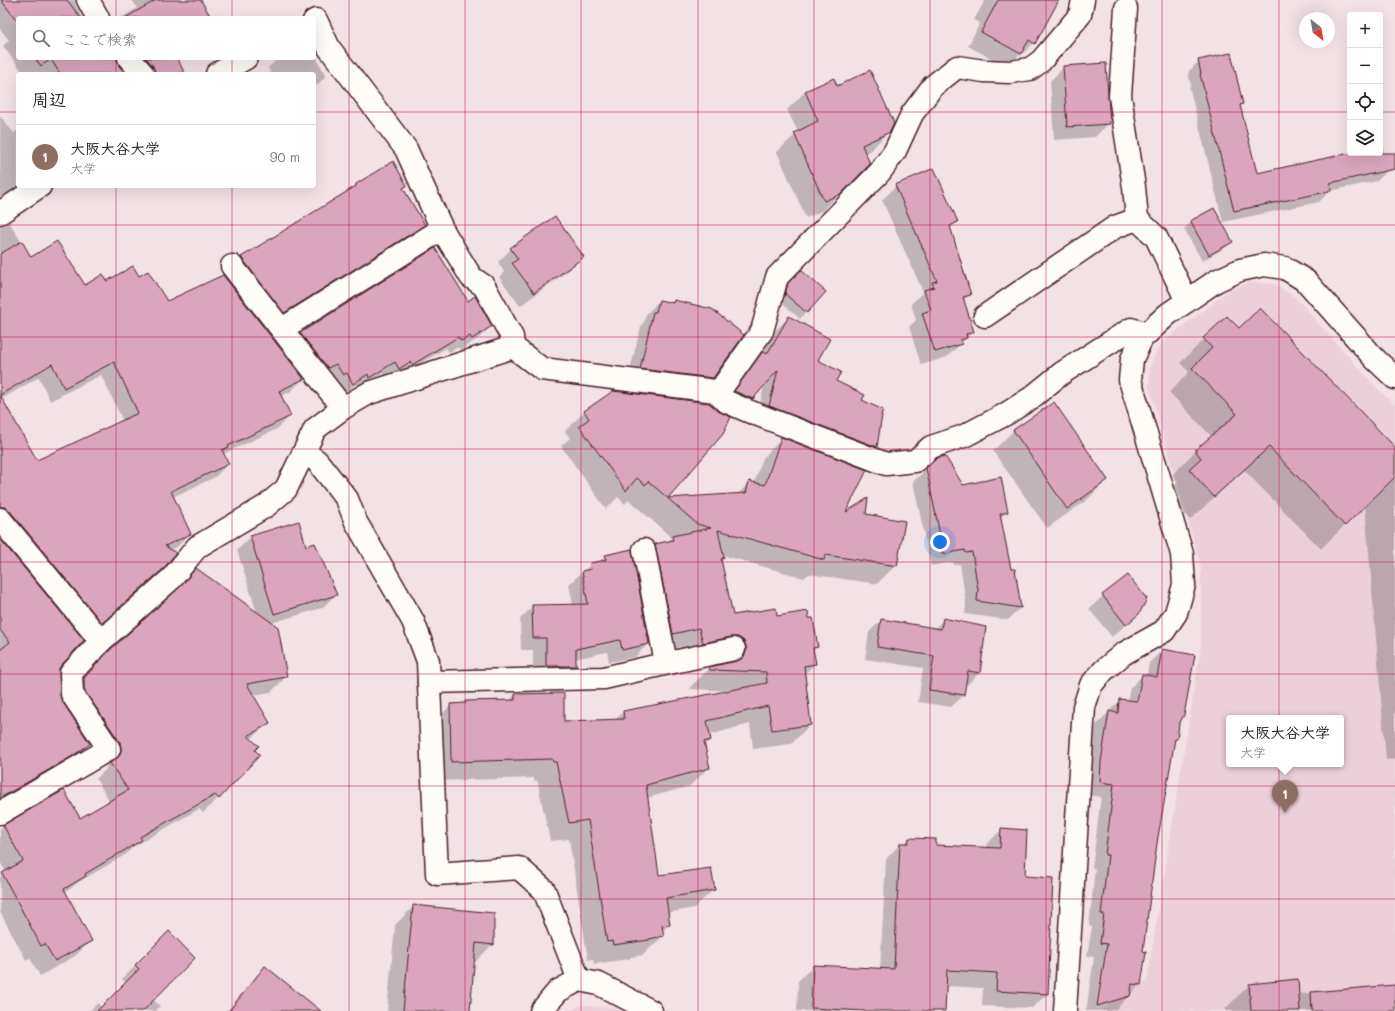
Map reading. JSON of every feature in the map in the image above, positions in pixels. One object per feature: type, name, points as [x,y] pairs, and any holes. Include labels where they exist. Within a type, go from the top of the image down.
[{"type":"street","points":[[88,0],[97,16]]},
{"type":"street","points":[[718,393],[762,331],[777,277],[880,172],[895,151],[912,114],[933,86],[957,67],[984,71],[1010,72],[1030,68],[1041,61],[1080,14],[1083,0]]},
{"type":"street","points":[[1126,8],[1120,96],[1134,188],[1137,219],[1156,237],[1187,302]]},
{"type":"street","points":[[316,20],[329,48],[406,148],[442,229],[471,277],[484,286],[512,337],[513,347],[542,369],[715,391],[725,401],[748,411],[886,464],[915,461],[931,447],[964,436],[1006,414],[1031,398],[1062,373],[1131,329],[1146,334]]},
{"type":"street","points":[[131,60],[141,72]]},
{"type":"street","points":[[221,72],[242,60]]},
{"type":"street","points":[[0,213],[37,188]]},
{"type":"street","points":[[985,316],[1115,227],[1137,219]]},
{"type":"street","points":[[282,329],[442,229]]},
{"type":"street","points":[[1065,1011],[1084,707],[1091,685],[1104,670],[1123,654],[1164,631],[1176,613],[1184,585],[1182,554],[1130,380],[1132,359],[1142,338],[1168,314],[1216,281],[1240,270],[1264,264],[1285,268],[1306,281],[1375,359],[1395,378]]},
{"type":"street","points":[[232,266],[343,408]]},
{"type":"street","points":[[0,813],[109,749],[72,694],[72,673],[101,641],[172,578],[197,547],[266,506],[286,489],[315,429],[343,408],[369,393],[513,347]]},
{"type":"street","points":[[304,452],[317,461],[347,499],[356,522],[413,621],[428,661],[437,874],[519,868],[544,890],[578,980]]},
{"type":"street","points":[[0,520],[101,641]]},
{"type":"street","points":[[644,550],[666,663]]},
{"type":"street","points":[[429,682],[604,678],[734,649]]},
{"type":"street","points":[[541,1011],[558,991],[578,980],[599,984],[651,1011]]},
{"type":"shaded area","points":[[1251,282],[1275,284],[1297,299],[1372,383],[1395,405],[1395,1011],[1100,1011],[1147,980],[1201,646],[1201,566],[1149,386],[1150,365],[1161,343],[1231,289]]},
{"type":"shaded area","points":[[581,1005],[617,1009],[620,1011],[570,1011]]},
{"type":"building","points":[[1,0],[67,0],[79,16],[16,16],[16,19]]},
{"type":"building","points":[[156,0],[201,0],[210,16],[128,16]]},
{"type":"building","points":[[998,0],[1059,0],[1035,44],[1029,40],[1021,54],[981,32]]},
{"type":"building","points":[[1231,53],[1243,104],[1240,105],[1257,173],[1347,154],[1347,156],[1383,156],[1383,153],[1395,153],[1395,169],[1330,183],[1331,191],[1234,211],[1200,74],[1198,60]]},
{"type":"building","points":[[36,60],[50,60],[41,66]]},
{"type":"building","points":[[52,60],[118,60],[119,66],[124,72],[59,72]]},
{"type":"building","points":[[148,60],[178,60],[184,72],[154,72],[153,66]]},
{"type":"building","points":[[1106,63],[1110,124],[1067,127],[1063,66]]},
{"type":"building","points":[[870,70],[894,123],[890,132],[862,145],[870,164],[841,194],[824,201],[794,133],[818,121],[805,91],[834,78],[837,86]]},
{"type":"building","points":[[393,161],[407,186],[403,188],[425,225],[284,313],[241,257],[356,186],[356,184]]},
{"type":"building","points":[[934,168],[958,222],[950,226],[971,295],[963,297],[974,332],[966,334],[967,338],[960,340],[962,344],[935,352],[922,313],[931,310],[924,290],[934,287],[932,282],[937,281],[895,185]]},
{"type":"building","points":[[1214,208],[1233,242],[1209,255],[1190,221]]},
{"type":"building","points":[[555,216],[584,257],[534,293],[512,263],[518,259],[510,248]]},
{"type":"building","points":[[22,241],[31,257],[57,241],[85,285],[103,274],[107,281],[133,266],[139,276],[148,271],[167,301],[223,275],[304,379],[279,391],[291,416],[228,446],[229,447],[222,450],[229,464],[171,491],[191,534],[165,546],[176,553],[163,569],[102,623],[10,511],[5,507],[0,507],[0,395],[0,254]],"holes":[[[114,362],[138,413],[37,460],[0,395],[52,364],[64,388]]]},
{"type":"building","points":[[435,248],[468,301],[475,296],[492,326],[472,339],[470,336],[461,341],[458,337],[412,365],[410,362],[399,369],[395,362],[369,378],[368,374],[353,384],[347,373],[343,375],[336,364],[328,368],[300,333]]},
{"type":"building","points":[[801,270],[826,292],[807,313],[785,294],[788,283]]},
{"type":"building","points":[[659,300],[673,303],[674,300],[712,309],[744,335],[713,378],[640,369],[653,312],[656,312]]},
{"type":"building","points":[[1260,308],[1395,447],[1395,477],[1345,526],[1269,447],[1214,497],[1189,469],[1201,458],[1195,450],[1237,414],[1192,368],[1212,348],[1203,338],[1227,316],[1239,328]]},
{"type":"building","points":[[789,316],[830,339],[818,360],[841,372],[836,381],[865,395],[862,400],[883,410],[877,447],[769,406],[778,370],[753,399],[734,391],[763,351],[767,354]]},
{"type":"building","points":[[613,391],[709,403],[720,412],[731,417],[723,434],[668,498],[746,493],[749,481],[765,485],[781,437],[867,470],[846,512],[868,498],[866,514],[905,521],[897,566],[826,555],[824,560],[718,530],[724,558],[721,559],[733,615],[776,608],[777,616],[808,611],[809,618],[813,618],[818,647],[813,648],[816,664],[804,666],[811,725],[772,730],[768,706],[707,721],[711,740],[704,742],[710,768],[646,785],[659,875],[711,868],[715,890],[666,898],[670,925],[662,926],[664,936],[649,940],[613,945],[612,941],[607,942],[588,820],[569,823],[556,762],[553,762],[552,759],[451,762],[450,704],[466,703],[465,701],[515,700],[515,694],[564,693],[564,721],[624,719],[623,711],[767,683],[766,672],[710,670],[709,667],[737,661],[743,658],[746,652],[746,646],[744,641],[738,637],[703,643],[699,628],[673,634],[655,544],[673,540],[672,536],[711,528],[697,524],[648,481],[645,485],[637,478],[626,491],[579,426],[589,419],[584,411]]},
{"type":"building","points":[[1054,402],[1108,480],[1067,509],[1013,430]]},
{"type":"building","points":[[945,456],[963,485],[1001,477],[1008,512],[1000,514],[1011,569],[1015,569],[1021,608],[977,601],[978,590],[972,552],[966,553],[965,550],[944,554],[926,468],[937,458]]},
{"type":"building","points":[[299,521],[306,546],[315,543],[337,595],[274,614],[250,536]]},
{"type":"building","points":[[0,539],[84,640],[59,668],[60,695],[62,701],[90,744],[71,757],[0,798],[0,650],[10,642],[0,630]]},
{"type":"building","points":[[632,549],[649,644],[622,650],[620,640],[576,649],[576,666],[546,666],[546,638],[533,638],[532,605],[588,604],[582,571],[591,569],[590,563],[606,560],[605,555]]},
{"type":"building","points":[[196,568],[278,627],[287,677],[247,684],[270,723],[248,736],[259,746],[255,750],[260,755],[219,799],[215,795],[140,837],[142,840],[85,874],[86,876],[64,889],[92,941],[55,961],[45,944],[41,946],[2,873],[23,861],[3,825],[64,790],[80,818],[128,790],[110,763],[120,755],[120,742],[84,690],[84,678],[110,650],[180,587]]},
{"type":"building","points":[[1128,575],[1147,599],[1139,614],[1126,625],[1102,595]]},
{"type":"building","points":[[943,618],[986,627],[980,673],[968,671],[964,695],[929,690],[934,656],[877,647],[881,619],[941,629]]},
{"type":"building","points":[[1162,649],[1195,655],[1184,715],[1179,724],[1177,739],[1175,739],[1157,843],[1143,951],[1146,952],[1141,985],[1132,984],[1130,996],[1097,1006],[1107,944],[1100,943],[1104,914],[1101,914],[1108,855],[1105,855],[1114,784],[1100,782],[1101,762],[1109,711],[1118,713],[1119,699],[1137,701],[1142,674],[1157,677]]},
{"type":"building","points":[[1001,828],[1027,830],[1025,876],[1053,878],[1048,994],[996,991],[997,973],[947,970],[945,1011],[865,1011],[811,1008],[813,965],[894,969],[900,843],[908,843],[909,838],[936,839],[936,845],[1000,848]]},
{"type":"building","points":[[413,905],[494,913],[494,945],[476,943],[470,1011],[403,1011]]},
{"type":"building","points":[[169,931],[195,958],[143,1011],[97,1011],[139,969],[135,965]]},
{"type":"building","points":[[265,966],[321,1011],[229,1011]]},
{"type":"building","points":[[1298,979],[1300,1011],[1251,1011],[1249,984]]},
{"type":"building","points":[[1395,985],[1395,1011],[1312,1011],[1311,992]]},
{"type":"place","name":"大阪大谷大学","points":[[1285,813]]}]
